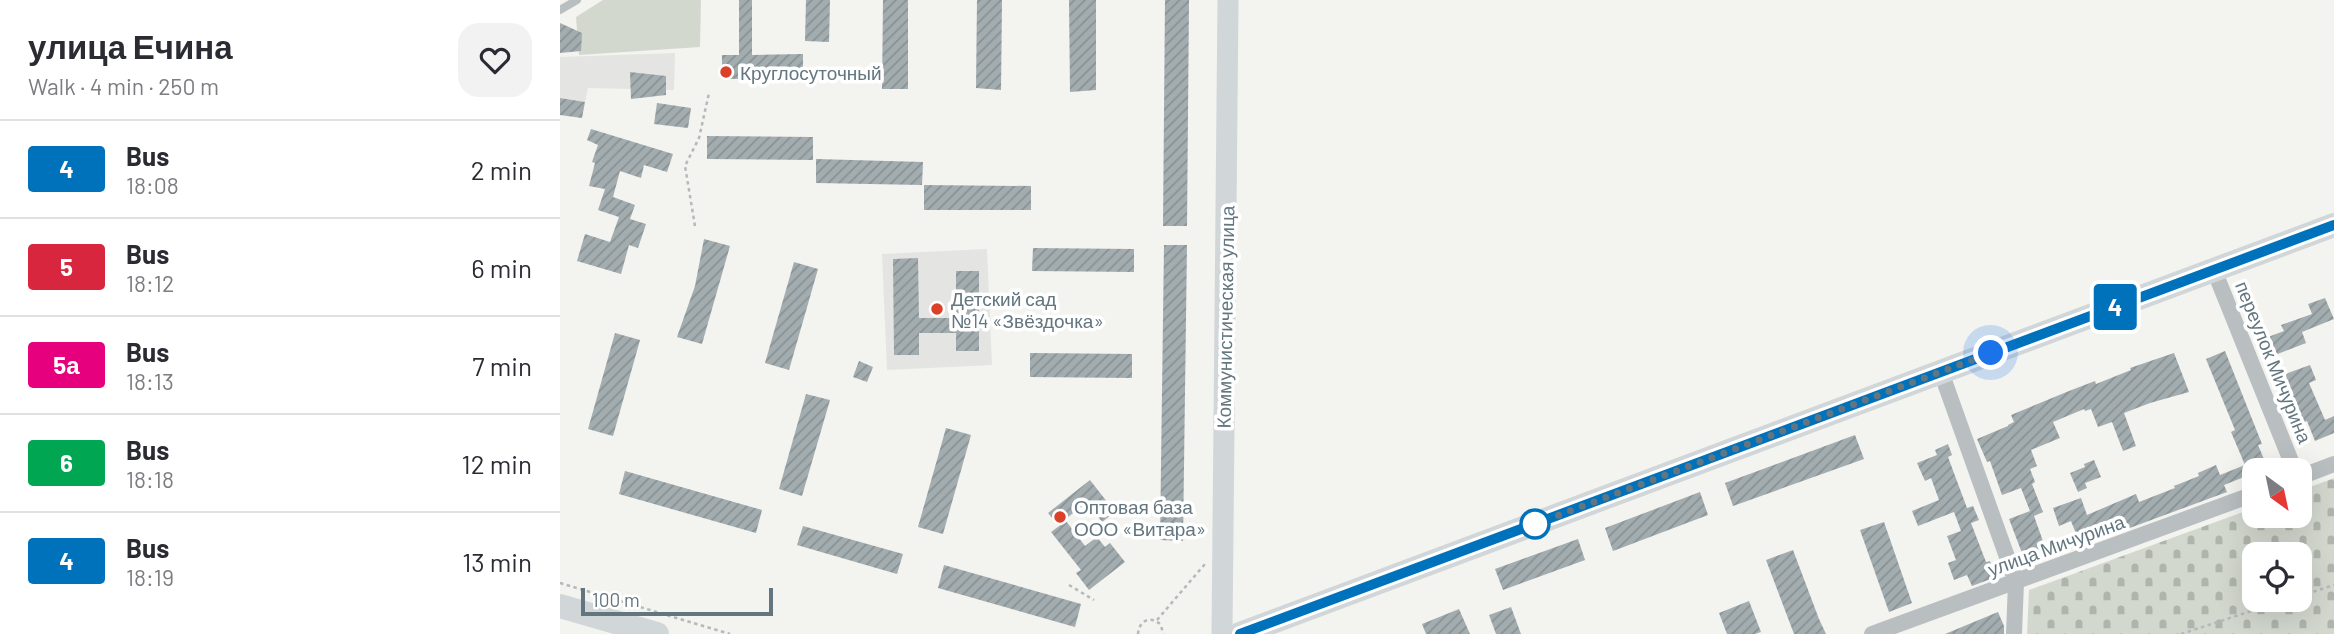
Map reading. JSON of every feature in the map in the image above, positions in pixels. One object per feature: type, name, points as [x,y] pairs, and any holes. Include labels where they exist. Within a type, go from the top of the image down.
[{"type":"main road","name":"Коммунистическая улица","points":[[1222,634],[1228,0]]},
{"type":"main road","points":[[1240,634],[2334,225]]},
{"type":"main road","points":[[560,606],[657,634]]},
{"type":"street","name":"переулок Мичурина","points":[[2214,270],[2290,458]]},
{"type":"street","points":[[1941,372],[2016,582],[2014,634]]},
{"type":"street","points":[[2312,472],[2334,464]]},
{"type":"street","name":"улица Мичурина","points":[[1872,634],[2242,498]]},
{"type":"lane","points":[[560,10],[577,0]]},
{"type":"path","points":[[695,226],[685,166],[699,138],[709,93]]},
{"type":"path","points":[[1157,620],[1207,561]]},
{"type":"path","points":[[560,583],[730,634]]},
{"type":"path","points":[[2312,592],[2334,584]]},
{"type":"path","points":[[1069,585],[1094,600]]},
{"type":"path","points":[[2181,634],[2248,612]]},
{"type":"path","points":[[1138,634],[1139,626],[1150,619],[1157,620],[1163,634]]},
{"type":"shaded area","points":[[675,53],[674,90],[588,88],[585,102],[560,98],[560,57]]},
{"type":"shaded area","name":"Детский сад №14 «Звёздочка»","points":[[987,249],[992,365],[887,370],[882,254]]},
{"type":"green space","points":[[603,0],[701,0],[700,47],[579,55],[576,17]]},
{"type":"green space","points":[[2334,478],[2334,634],[2027,634],[2029,590],[2242,512],[2242,528],[2312,528],[2312,486]]},
{"type":"building","points":[[739,0],[752,0],[752,55],[803,54],[803,78],[722,79],[722,55],[739,55]]},
{"type":"building","points":[[806,0],[830,0],[829,42],[805,41]]},
{"type":"building","points":[[883,0],[908,0],[908,89],[882,89]]},
{"type":"building","points":[[977,0],[1002,0],[1001,90],[976,88]]},
{"type":"building","points":[[1069,0],[1096,0],[1096,90],[1070,92]]},
{"type":"building","points":[[1165,0],[1189,0],[1187,226],[1163,226]]},
{"type":"building","points":[[560,23],[582,33],[581,51],[560,53]]},
{"type":"building","points":[[630,72],[666,76],[666,95],[631,99]]},
{"type":"building","points":[[560,98],[585,102],[582,118],[560,115]]},
{"type":"building","points":[[657,103],[691,108],[688,128],[654,124]]},
{"type":"building","points":[[591,129],[673,154],[667,172],[644,165],[641,178],[620,171],[613,197],[635,205],[630,219],[646,224],[638,248],[629,245],[621,274],[577,261],[585,234],[610,242],[619,217],[598,210],[605,189],[589,186],[595,163],[592,162],[598,145],[587,140]]},
{"type":"building","points":[[707,136],[813,137],[813,160],[707,159]]},
{"type":"building","points":[[816,159],[923,162],[922,185],[816,183]]},
{"type":"building","points":[[924,185],[1031,186],[1031,210],[924,210]]},
{"type":"building","points":[[704,239],[730,246],[702,344],[677,337],[695,286]]},
{"type":"building","points":[[1164,245],[1187,245],[1183,541],[1160,540]]},
{"type":"building","points":[[1033,248],[1134,249],[1134,272],[1032,271]]},
{"type":"building","points":[[918,258],[919,318],[956,318],[956,271],[979,271],[979,351],[956,351],[956,333],[919,333],[919,355],[894,355],[893,259]]},
{"type":"building","points":[[794,262],[818,269],[789,370],[765,363]]},
{"type":"building","points":[[2325,298],[2334,319],[2302,332],[2306,343],[2267,358],[2260,340],[2284,331],[2281,325],[2312,314],[2308,304]]},
{"type":"building","points":[[615,333],[640,340],[613,436],[588,429]]},
{"type":"building","points":[[2225,351],[2262,444],[2258,445],[2264,458],[2242,458],[2231,432],[2235,430],[2206,359]]},
{"type":"building","points":[[1030,353],[1132,354],[1132,378],[1030,377]]},
{"type":"building","points":[[2174,353],[2189,392],[2124,413],[2136,446],[2123,451],[2112,422],[2098,427],[2091,409],[2084,409],[2053,422],[2060,438],[2031,450],[2037,466],[2030,469],[2035,482],[2032,484],[2043,512],[2034,516],[2049,558],[2027,566],[2009,519],[2030,511],[2021,488],[2002,495],[1990,461],[1987,462],[1977,439],[2014,422],[2011,415]]},
{"type":"building","points":[[859,361],[873,367],[867,382],[853,377]]},
{"type":"building","points":[[2310,365],[2316,380],[2309,383],[2325,420],[2334,416],[2334,433],[2315,441],[2307,421],[2297,425],[2283,392],[2279,393],[2274,378]]},
{"type":"building","points":[[806,394],[830,400],[802,496],[779,489]]},
{"type":"building","points":[[946,428],[971,435],[943,534],[918,527]]},
{"type":"building","points":[[1855,435],[1864,459],[1733,506],[1725,483]]},
{"type":"building","points":[[1948,444],[1952,455],[1948,457],[1967,508],[1973,506],[1979,520],[1971,523],[1986,562],[1990,561],[1996,577],[1972,586],[1967,575],[1954,580],[1948,563],[1956,560],[1947,536],[1961,531],[1954,512],[1918,526],[1912,511],[1939,500],[1931,478],[1925,481],[1917,463],[1937,455],[1935,450]]},
{"type":"building","points":[[2094,460],[2101,477],[2085,483],[2087,488],[2078,492],[2070,473]]},
{"type":"building","points":[[2216,465],[2220,475],[2242,466],[2242,478],[2224,485],[2227,492],[2081,546],[2071,521],[2059,526],[2053,508],[2081,498],[2087,515],[2136,494],[2139,502],[2175,488],[2174,486],[2199,476],[2198,473]]},
{"type":"building","points":[[625,471],[762,510],[756,533],[619,494]]},
{"type":"building","name":"Оптовая база ООО «Витара»","points":[[1090,480],[1115,512],[1102,522],[1087,502],[1058,525],[1048,513]]},
{"type":"building","points":[[1700,492],[1708,515],[1613,551],[1605,528]]},
{"type":"building","points":[[1066,521],[1085,546],[1097,537],[1105,547],[1110,543],[1125,562],[1089,590],[1076,573],[1081,570],[1051,532]]},
{"type":"building","points":[[1884,522],[1912,603],[1889,612],[1860,530]]},
{"type":"building","points":[[803,526],[903,554],[897,574],[797,545]]},
{"type":"building","points":[[1578,539],[1585,560],[1503,590],[1495,569]]},
{"type":"building","points":[[1793,550],[1826,634],[1794,634],[1766,560]]},
{"type":"building","points":[[944,565],[1081,604],[1075,627],[938,588]]},
{"type":"building","points":[[1749,601],[1761,632],[1727,634],[1719,613]]},
{"type":"building","points":[[1511,607],[1521,634],[1496,634],[1489,615]]},
{"type":"building","points":[[1459,609],[1470,634],[1426,634],[1422,624]]},
{"type":"building","points":[[1998,612],[2004,626],[2004,634],[1945,634]]},
{"type":"bus line","name":"4","points":[[1240,634],[2334,225]]},
{"type":"place","name":"Круглосуточный","points":[[726,72]]},
{"type":"place","name":"Детский сад №14 «Звёздочка»","points":[[937,309]]},
{"type":"place","name":"Оптовая база ООО «Витара»","points":[[1060,517]]},
{"type":"route","points":[[1535,524],[1991,353]]}]
